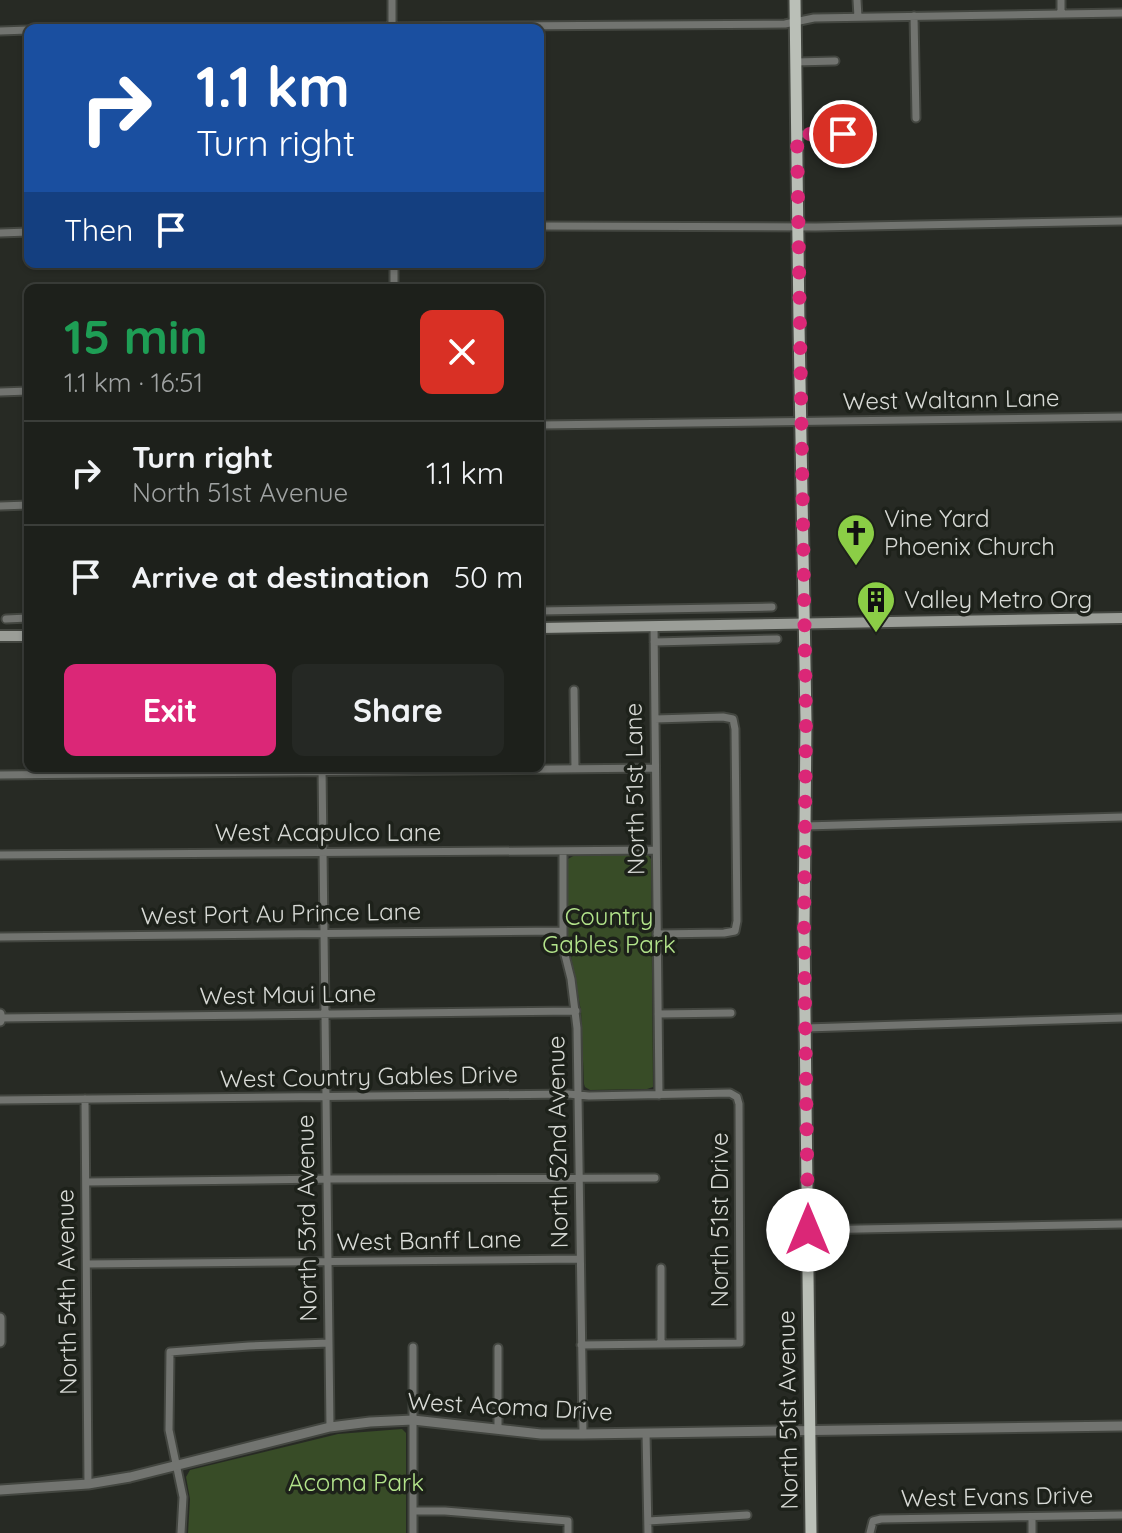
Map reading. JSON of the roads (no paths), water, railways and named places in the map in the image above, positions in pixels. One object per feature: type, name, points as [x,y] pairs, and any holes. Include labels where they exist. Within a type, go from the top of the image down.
[{"type":"main road","name":"North 51st Avenue","points":[[795,0],[805,624],[811,1533]]},
{"type":"main road","points":[[544,628],[1122,618]]},
{"type":"main road","points":[[0,636],[24,636]]},
{"type":"street","points":[[392,0],[392,24]]},
{"type":"street","points":[[857,0],[858,17]]},
{"type":"street","points":[[1061,0],[1061,14]]},
{"type":"street","points":[[544,26],[785,24],[810,18],[1122,13]]},
{"type":"street","points":[[914,16],[916,118]]},
{"type":"street","points":[[0,31],[24,30]]},
{"type":"street","points":[[795,62],[835,61]]},
{"type":"street","points":[[797,134],[843,134]]},
{"type":"street","points":[[544,226],[1122,221]]},
{"type":"street","points":[[0,233],[24,232]]},
{"type":"street","points":[[0,392],[24,391]]},
{"type":"street","name":"West Waltann Lane","points":[[544,425],[1122,417]]},
{"type":"street","points":[[0,506],[24,505]]},
{"type":"street","points":[[544,611],[772,607]]},
{"type":"street","points":[[609,609],[610,627]]},
{"type":"street","points":[[6,619],[24,618]]},
{"type":"street","name":"North 51st Lane","points":[[654,626],[659,1095]]},
{"type":"street","points":[[654,642],[777,639]]},
{"type":"street","points":[[574,690],[575,769]]},
{"type":"street","points":[[655,719],[733,719],[736,743],[735,931],[657,934]]},
{"type":"street","points":[[544,769],[655,768]]},
{"type":"street","points":[[0,775],[58,772]]},
{"type":"street","name":"North 53rd Avenue","points":[[322,772],[330,1427]]},
{"type":"street","points":[[805,826],[1122,817]]},
{"type":"street","name":"West Acapulco Lane","points":[[0,855],[656,850]]},
{"type":"street","name":"North 52nd Avenue","points":[[563,851],[563,931],[576,1011],[579,1095],[583,1434]]},
{"type":"street","name":"West Port Au Prince Lane","points":[[0,937],[563,931]]},
{"type":"street","name":"West Maui Lane","points":[[0,1018],[576,1011]]},
{"type":"street","points":[[658,1014],[731,1013]]},
{"type":"street","points":[[806,1028],[1122,1018]]},
{"type":"street","name":"West Country Gables Drive","points":[[0,1100],[730,1093],[737,1097]]},
{"type":"street","name":"North 51st Drive","points":[[661,1344],[740,1343],[737,1097]]},
{"type":"street","name":"North 54th Avenue","points":[[85,1099],[88,1484]]},
{"type":"street","points":[[86,1182],[655,1178]]},
{"type":"street","points":[[808,1230],[1122,1224]]},
{"type":"street","name":"West Banff Lane","points":[[87,1264],[580,1259]]},
{"type":"street","points":[[581,1345],[661,1344],[661,1268]]},
{"type":"street","points":[[0,1318],[0,1342]]},
{"type":"street","points":[[181,1533],[183,1497],[169,1430],[170,1352],[329,1343]]},
{"type":"street","points":[[413,1347],[413,1533]]},
{"type":"street","points":[[498,1348],[498,1428]]},
{"type":"street","name":"West Acoma Drive","points":[[0,1490],[88,1484],[145,1474],[330,1427],[370,1422],[413,1420],[541,1434],[1122,1426]]},
{"type":"street","points":[[646,1433],[648,1533]]},
{"type":"street","points":[[413,1511],[568,1521],[568,1533]]},
{"type":"street","points":[[648,1521],[747,1515]]},
{"type":"street","name":"West Evans Drive","points":[[870,1533],[873,1521],[881,1519],[1122,1515]]},
{"type":"street","points":[[1032,1517],[1032,1533]]},
{"type":"place","name":"Vine Yard Phoenix Church","points":[[856,567]]},
{"type":"place","name":"Valley Metro Org","points":[[876,634]]},
{"type":"park label","name":"Country Gables Park","points":[[609,931]]},
{"type":"park label","name":"Acoma Park","points":[[356,1483]]}]
